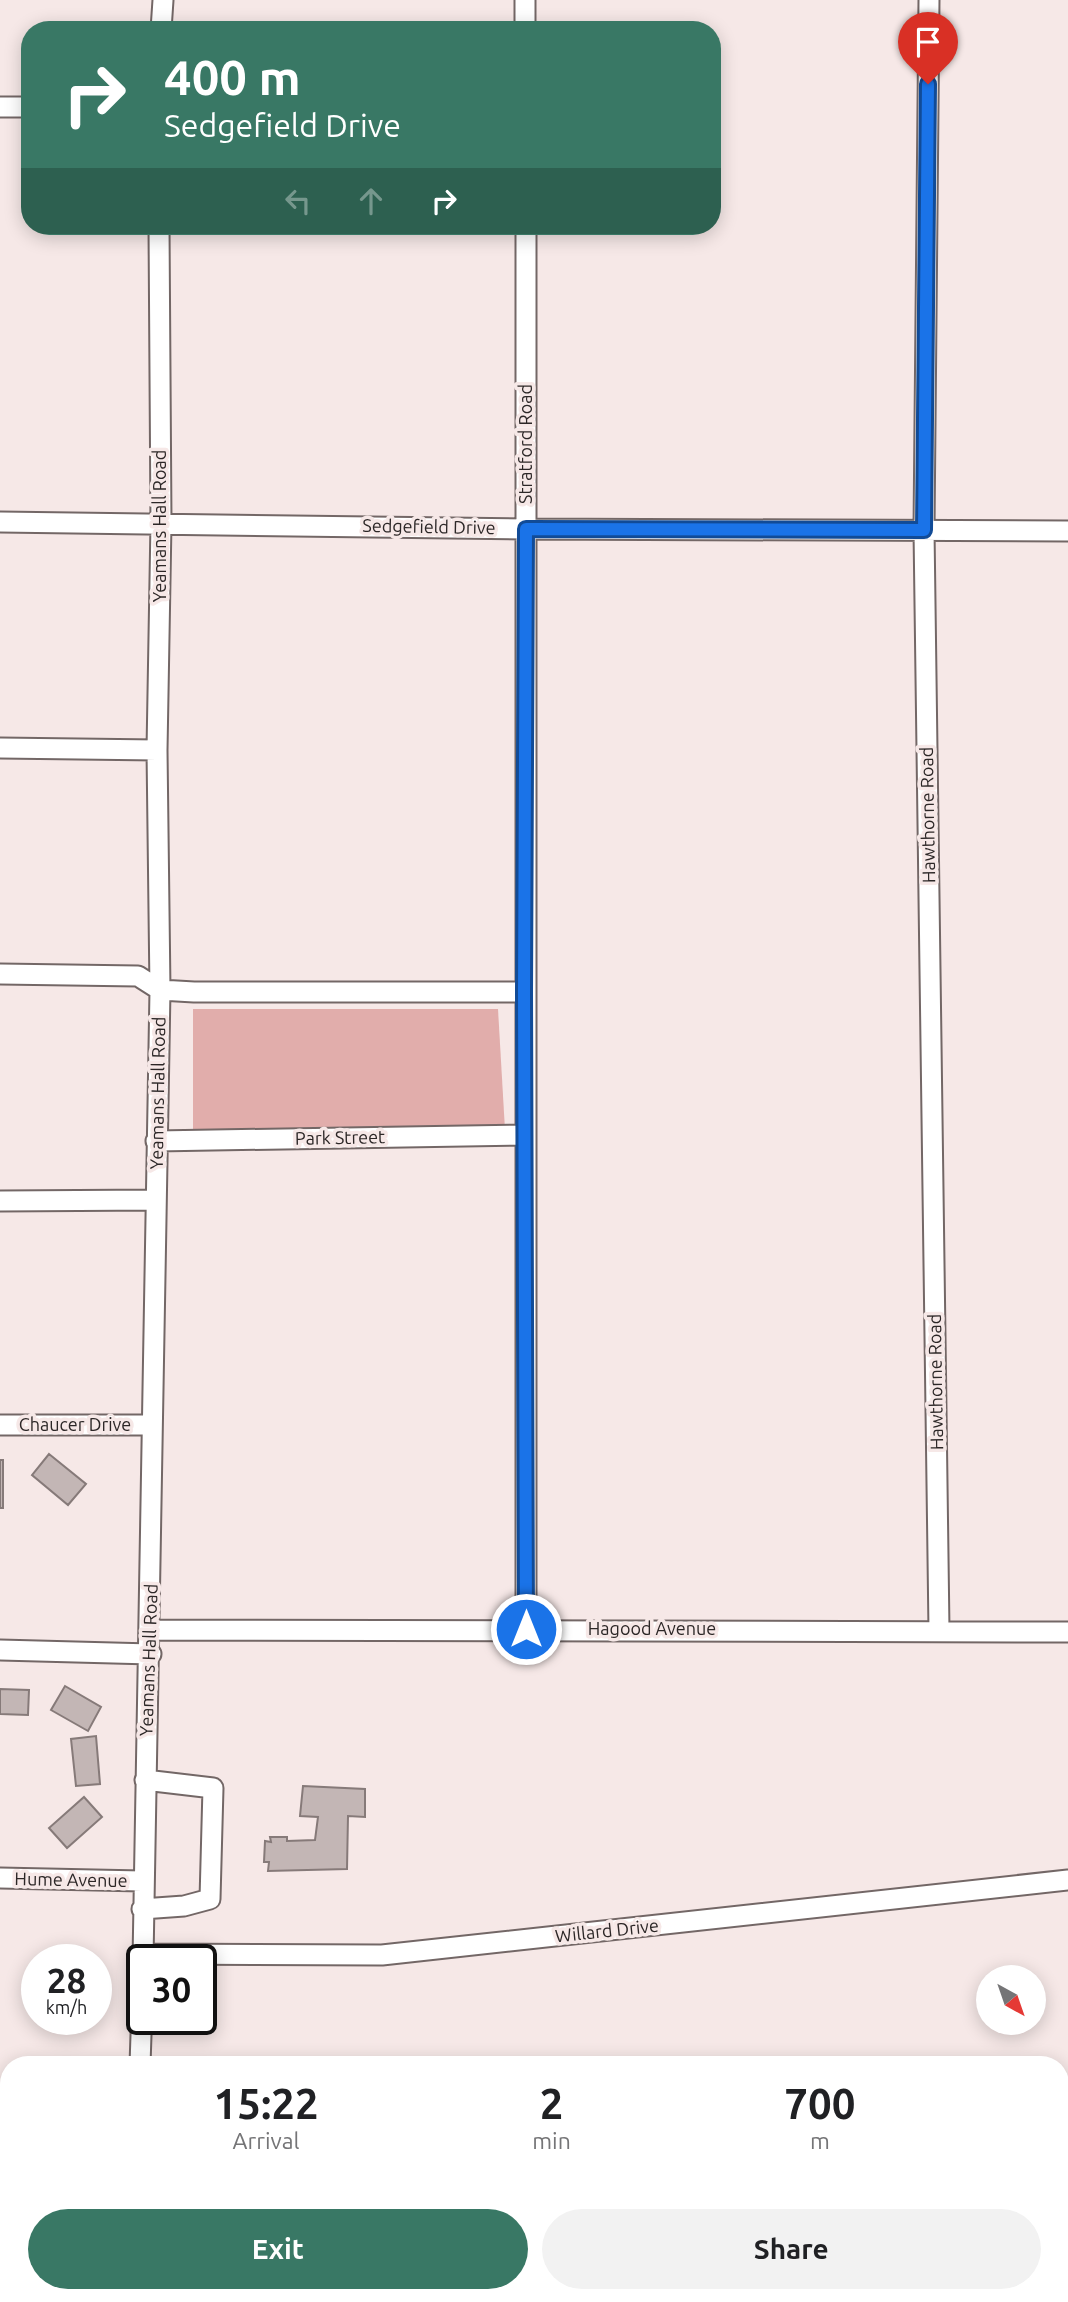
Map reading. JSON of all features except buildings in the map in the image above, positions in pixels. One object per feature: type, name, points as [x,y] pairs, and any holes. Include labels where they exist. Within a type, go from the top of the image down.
[{"type":"street","points":[[162,21],[163,0]]},
{"type":"street","points":[[525,0],[525,21]]},
{"type":"street","name":"Hawthorne Road","points":[[929,0],[924,530],[939,1630]]},
{"type":"street","points":[[0,107],[21,107]]},
{"type":"street","name":"Yeamans Hall Road","points":[[143,1944],[142,1881],[151,1654],[150,1425],[160,990],[157,750],[161,523],[159,235]]},
{"type":"street","name":"Stratford Road","points":[[526,235],[526,1629]]},
{"type":"street","name":"Sedgefield Drive","points":[[0,522],[526,529],[1068,531]]},
{"type":"street","points":[[0,748],[157,750]]},
{"type":"street","points":[[0,974],[138,976],[160,990],[524,992]]},
{"type":"street","name":"Park Street","points":[[156,1141],[524,1135]]},
{"type":"street","points":[[0,1200],[156,1200]]},
{"type":"street","name":"Chaucer Drive","points":[[0,1425],[150,1425]]},
{"type":"street","name":"Hagood Avenue","points":[[151,1630],[1068,1632]]},
{"type":"street","points":[[0,1650],[151,1654]]},
{"type":"street","points":[[142,1909],[184,1906],[210,1899],[213,1788],[145,1780]]},
{"type":"street","name":"Hume Avenue","points":[[0,1878],[142,1881]]},
{"type":"street","name":"Willard Drive","points":[[217,1956],[382,1955],[1068,1880]]},
{"type":"street","points":[[139,2056],[140,2035]]},
{"type":"shaded area","points":[[193,1009],[498,1009],[505,1130],[193,1133]]},
{"type":"route","points":[[526,1629],[526,529],[924,530],[928,84]]}]
